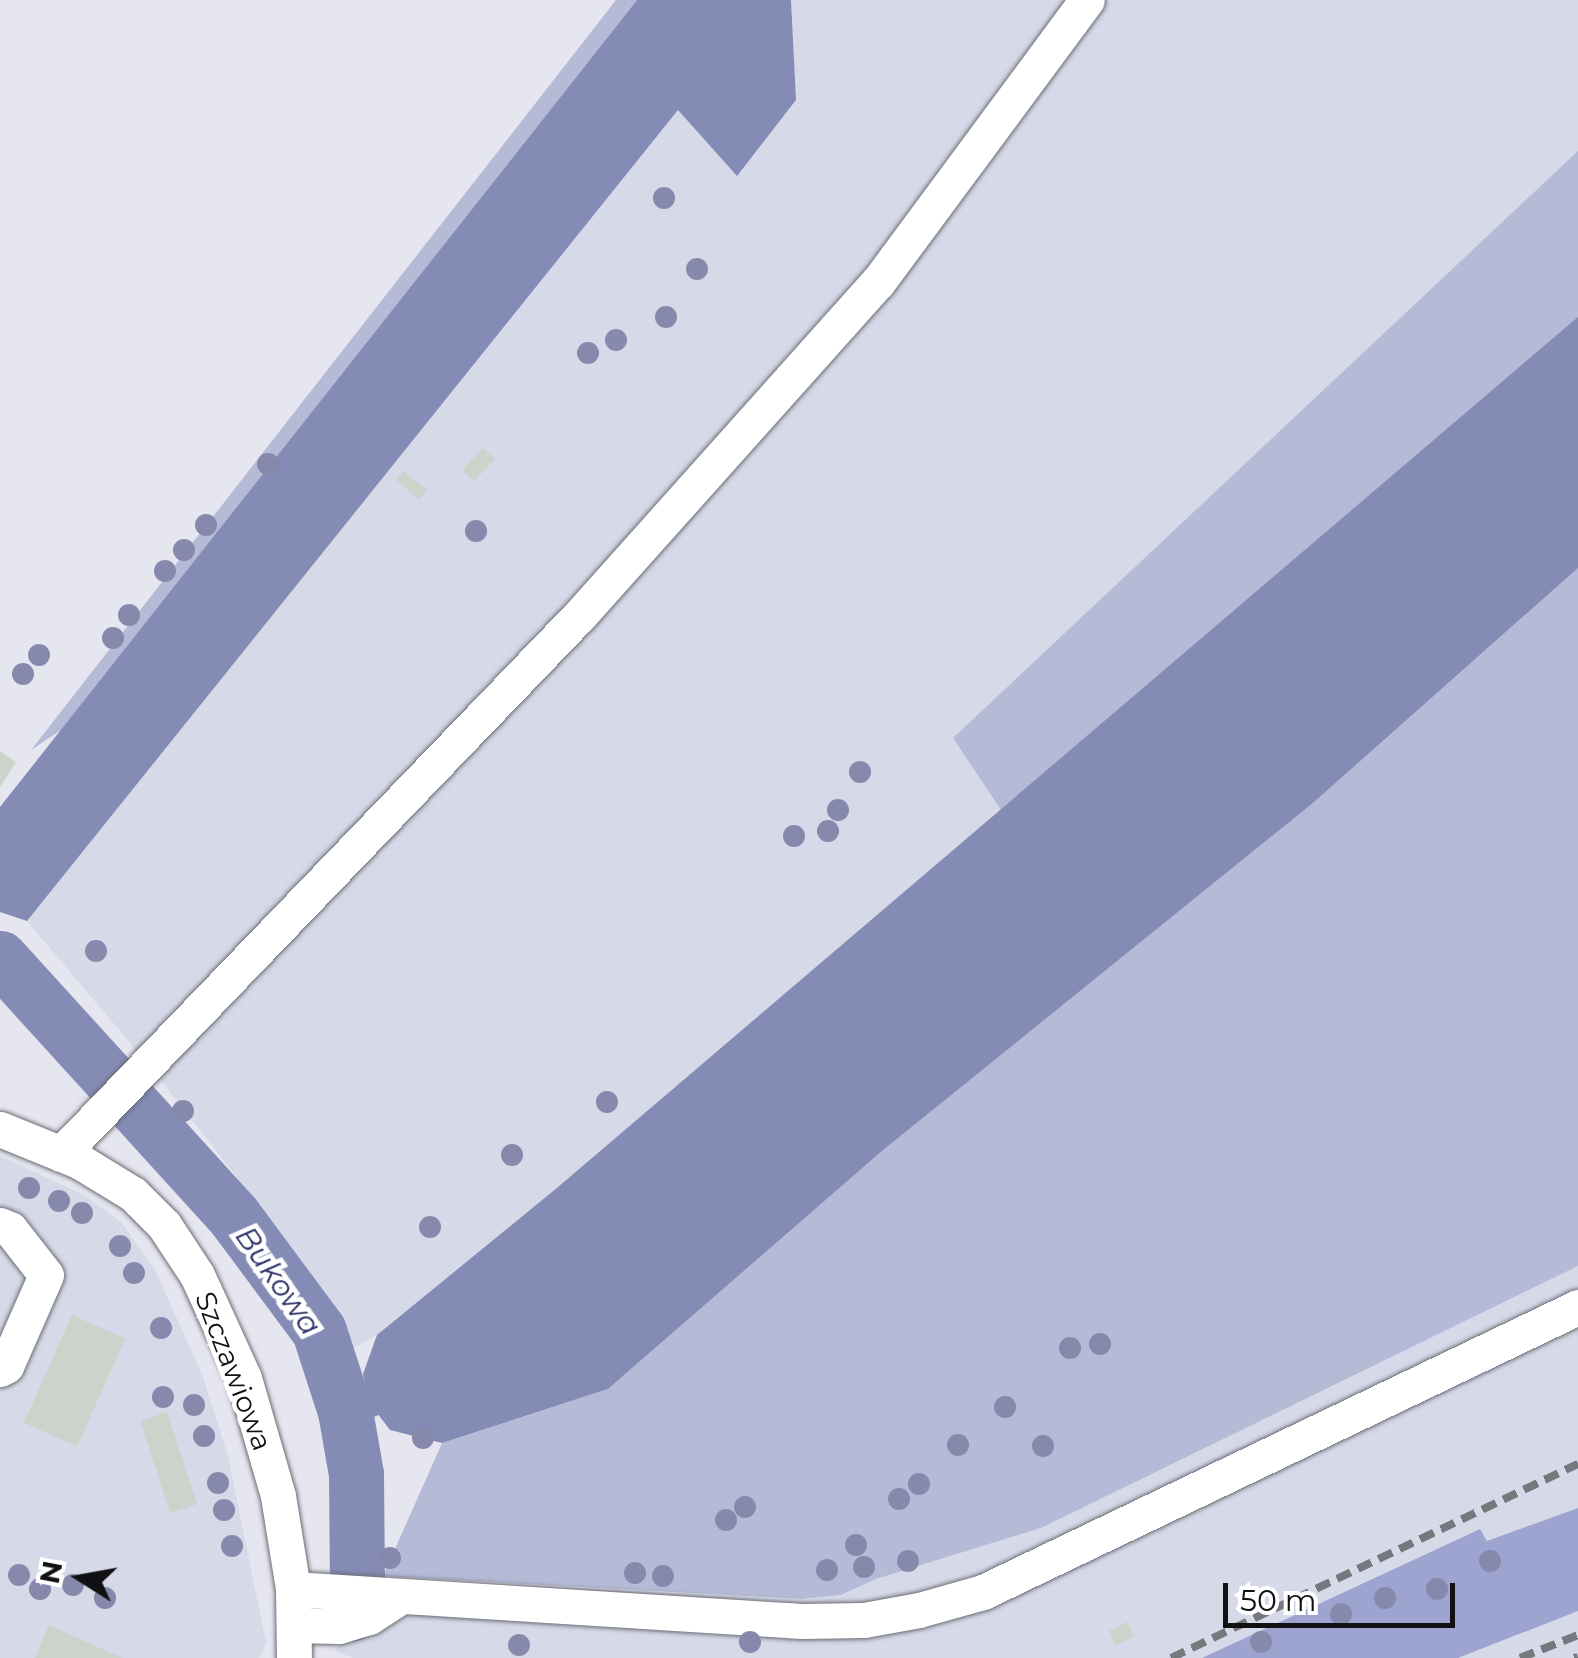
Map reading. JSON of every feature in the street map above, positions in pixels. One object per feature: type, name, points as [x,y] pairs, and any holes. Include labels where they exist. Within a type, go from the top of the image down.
[{"type":"street","points":[[61,1154],[579,616],[878,282],[1087,0]]},
{"type":"street","name":"Szczawiowa","points":[[0,1129],[100,1172],[141,1201],[164,1226],[197,1274],[231,1346],[256,1415],[278,1496],[293,1589],[294,1642]]},
{"type":"street","points":[[0,1225],[10,1229],[46,1275],[6,1366],[0,1368]]},
{"type":"street","points":[[293,1589],[802,1621],[864,1620],[919,1610],[983,1592],[1578,1307]]},
{"type":"street","points":[[294,1642],[369,1617],[370,1594]]},
{"type":"shaded area","points":[[616,0],[637,0],[61,730],[31,750]]},
{"type":"shaded area","points":[[637,0],[791,0],[796,100],[737,176],[678,110],[27,921],[0,912],[0,807]]},
{"type":"shaded area","points":[[791,0],[1578,0],[1578,153],[954,739],[1001,810],[558,1187],[377,1335],[346,1352],[292,1248],[148,1064],[27,921],[679,109],[736,175],[796,100]]},
{"type":"shaded area","points":[[1578,151],[1578,318],[1001,810],[953,738]]},
{"type":"shaded area","points":[[1578,317],[1578,568],[1313,803],[882,1151],[608,1389],[442,1443],[390,1430],[368,1401],[363,1374],[377,1335],[558,1187]]},
{"type":"shaded area","points":[[1578,568],[1578,1266],[1041,1528],[876,1579],[841,1595],[801,1599],[383,1576],[442,1443],[608,1389],[882,1151],[1313,803]]},
{"type":"shaded area","points":[[0,1156],[84,1195],[121,1222],[155,1270],[202,1374],[228,1456],[266,1643],[259,1658],[0,1658]]},
{"type":"shaded area","points":[[1578,1266],[1578,1508],[1487,1541],[1479,1529],[1202,1658],[353,1658],[334,1650],[415,1580],[801,1599],[841,1595],[876,1579],[1041,1528]]},
{"type":"shaded area","points":[[1578,1508],[1578,1611],[1458,1658],[1202,1658],[1480,1529],[1487,1541]]},
{"type":"shaded area","points":[[1578,1611],[1578,1658],[1458,1658],[1530,1630]]},
{"type":"building","points":[[483,448],[495,459],[474,481],[463,470]]},
{"type":"building","points":[[404,471],[427,490],[419,499],[396,480]]},
{"type":"building","points":[[0,751],[16,762],[0,787]]},
{"type":"building","points":[[72,1315],[125,1339],[77,1446],[24,1423]]},
{"type":"building","points":[[167,1412],[197,1504],[170,1513],[140,1421]]},
{"type":"building","points":[[1127,1622],[1134,1636],[1116,1645],[1109,1631]]},
{"type":"building","points":[[49,1625],[122,1658],[35,1658]]},
{"type":"waterway","name":"Bukowa","points":[[0,958],[111,1080]]},
{"type":"waterway","name":"Bukowa","points":[[131,1103],[233,1215],[319,1331],[345,1411],[356,1474],[357,1580],[351,1613]]},
{"type":"waterway","points":[[345,1411],[411,1385]]},
{"type":"railway","points":[[1171,1658],[1578,1464]]},
{"type":"railway","points":[[1520,1658],[1578,1635]]},
{"type":"railway","points":[[1574,1658],[1578,1657]]}]
